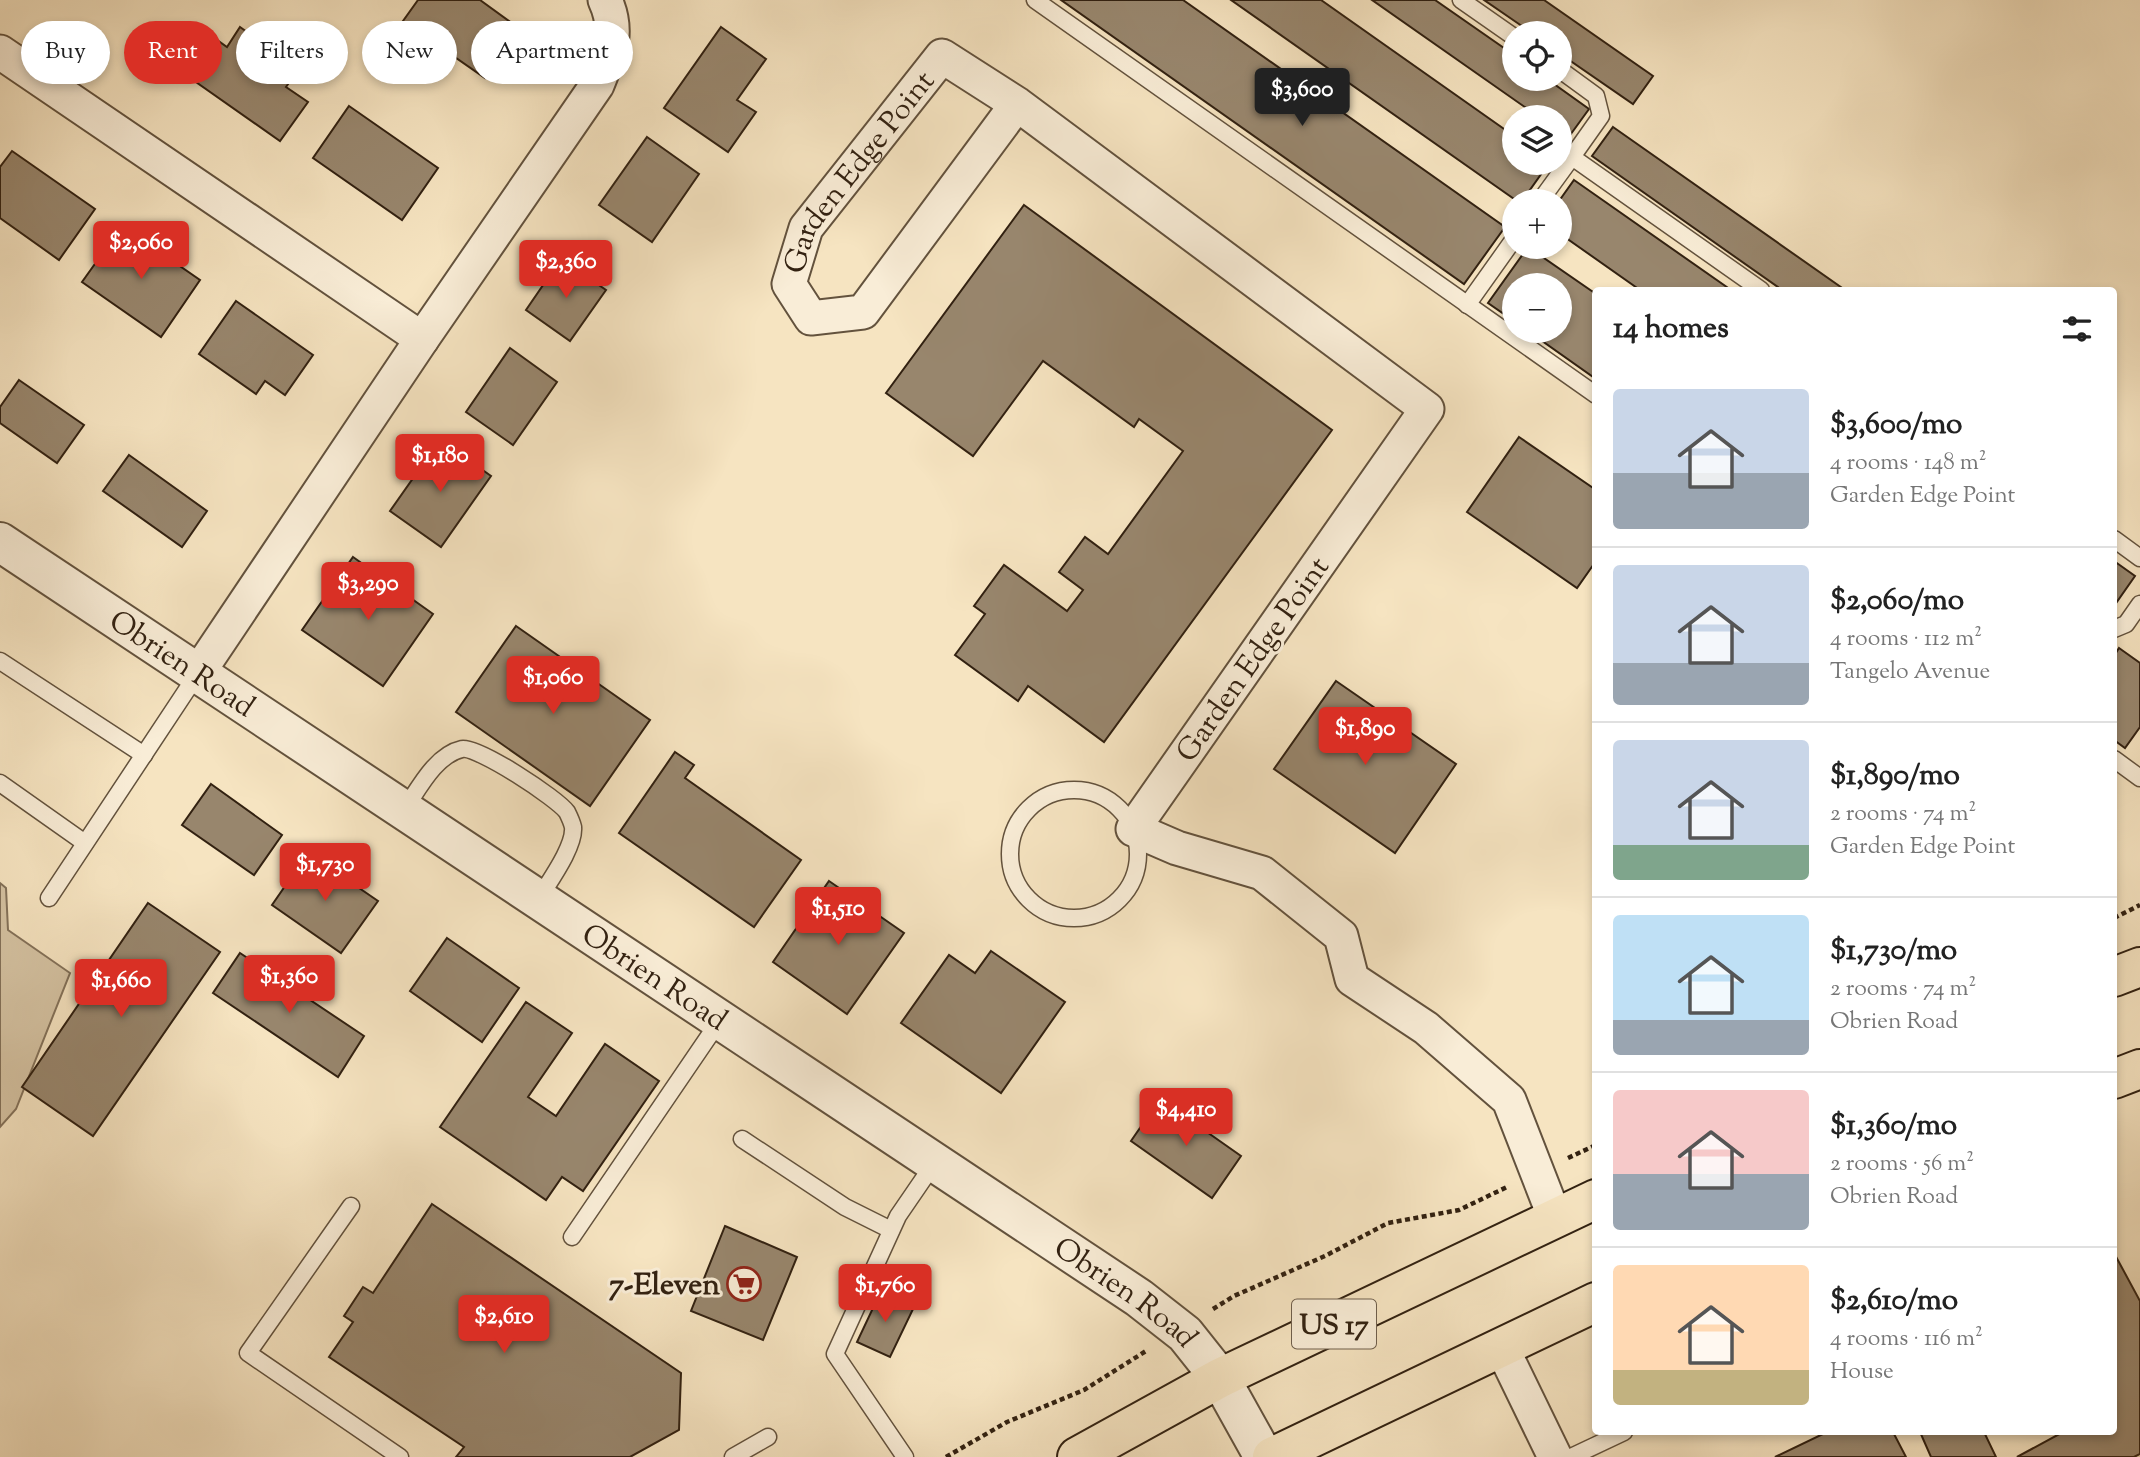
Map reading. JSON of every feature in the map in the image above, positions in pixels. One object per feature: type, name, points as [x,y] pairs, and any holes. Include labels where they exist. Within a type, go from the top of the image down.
[{"type":"main road","points":[[2117,976],[2140,967]]},
{"type":"main road","points":[[2117,1078],[2140,1069]]},
{"type":"main road","name":"US 17","points":[[1077,1457],[1220,1378],[1592,1201]]},
{"type":"main road","points":[[1272,1457],[1592,1304]]},
{"type":"street","points":[[198,673],[422,339],[597,85],[610,53],[609,8]]},
{"type":"street","points":[[0,52],[422,339]]},
{"type":"street","name":"Garden Edge Point","points":[[1017,104],[863,312],[811,318],[789,284],[806,229],[942,56],[1017,104],[1427,409],[1133,829]]},
{"type":"street","name":"Obrien Road","points":[[0,542],[1139,1298],[1180,1329],[1220,1378],[1264,1457]]},
{"type":"street","points":[[1133,829],[1177,848],[1262,873],[1341,936],[1352,979],[1426,1028],[1509,1100],[1555,1218]]},
{"type":"street","points":[[1501,1346],[1555,1457]]},
{"type":"lane","points":[[1035,0],[1592,392]]},
{"type":"lane","points":[[1461,0],[1502,29]]},
{"type":"lane","points":[[1572,78],[1596,96],[1601,116],[1572,157],[1757,287]]},
{"type":"lane","points":[[1467,305],[1502,256]]},
{"type":"lane","points":[[2117,542],[2140,558]]},
{"type":"lane","points":[[2117,628],[2126,624],[2140,604]]},
{"type":"lane","points":[[0,661],[144,755]]},
{"type":"lane","points":[[49,898],[198,673]]},
{"type":"lane","points":[[404,810],[436,765],[451,755],[464,749],[480,752],[499,763],[566,811],[573,827],[569,846],[538,900]]},
{"type":"lane","points":[[2117,761],[2140,778]]},
{"type":"lane","points":[[0,783],[85,843]]},
{"type":"lane","points":[[1062,791],[1083,791],[1104,797],[1121,811],[1133,829],[1138,849],[1136,870],[1128,889],[1114,905],[1096,915],[1075,919],[1055,916],[1036,906],[1021,892],[1012,873],[1009,852],[1013,830],[1025,812],[1041,799],[1062,791]]},
{"type":"lane","points":[[572,1237],[720,1020]]},
{"type":"lane","points":[[742,1139],[845,1207],[891,1230]]},
{"type":"lane","points":[[905,1457],[835,1354],[898,1216],[935,1162]]},
{"type":"lane","points":[[351,1206],[248,1353],[400,1457]]},
{"type":"lane","points":[[1571,1457],[1618,1435]]},
{"type":"lane","points":[[733,1457],[768,1437]]},
{"type":"path","points":[[2117,916],[2140,905]]},
{"type":"path","points":[[946,1457],[1007,1422],[1084,1390],[1234,1296],[1325,1256],[1388,1223],[1459,1210],[1592,1147]]},
{"type":"shaded area","points":[[0,883],[6,888],[8,930],[70,973],[16,1109],[0,1127]]},
{"type":"building","points":[[418,0],[480,0],[509,21],[471,21],[471,68],[457,59],[457,21],[403,21]]},
{"type":"building","points":[[1061,0],[1183,0],[1502,225],[1502,231],[1464,284]]},
{"type":"building","points":[[1231,0],[1321,0],[1502,128],[1502,175],[1540,175],[1531,189],[1502,190]]},
{"type":"building","points":[[1372,0],[1435,0],[1502,47],[1502,91],[1564,91],[1589,109],[1572,132],[1572,105],[1522,105]]},
{"type":"building","points":[[1484,0],[1544,0],[1653,76],[1633,104],[1572,62],[1572,21],[1515,21]]},
{"type":"building","points":[[721,27],[766,59],[737,100],[756,112],[728,152],[664,108]]},
{"type":"building","points":[[236,33],[236,84],[288,84],[286,87],[308,102],[280,141],[199,84],[222,84],[222,43],[227,47]]},
{"type":"building","points":[[349,106],[438,168],[402,220],[313,158]]},
{"type":"building","points":[[1613,127],[1841,287],[1778,287],[1592,156]]},
{"type":"building","points":[[647,137],[699,174],[652,242],[599,205]]},
{"type":"building","points":[[12,151],[95,209],[59,260],[0,218],[0,167]]},
{"type":"building","points":[[1574,180],[1727,287],[1636,287],[1572,242],[1572,189],[1568,189]]},
{"type":"building","points":[[1024,205],[1332,430],[1104,742],[1028,686],[1018,701],[955,655],[985,614],[974,606],[1004,565],[1067,611],[1083,590],[1059,572],[1085,537],[1108,554],[1183,451],[1139,419],[1134,427],[1043,361],[973,456],[886,393]]},
{"type":"building","points":[[122,226],[200,280],[161,337],[82,282]]},
{"type":"building","points":[[561,259],[606,290],[570,341],[526,310]]},
{"type":"building","points":[[1519,259],[1545,259],[1566,273],[1509,273]]},
{"type":"building","points":[[1572,277],[1592,291],[1592,376],[1545,343],[1572,343]]},
{"type":"building","points":[[1502,283],[1502,313],[1488,303]]},
{"type":"building","points":[[236,301],[313,355],[285,395],[265,381],[256,394],[199,354]]},
{"type":"building","points":[[510,348],[557,382],[513,445],[466,412]]},
{"type":"building","points":[[19,380],[84,425],[57,463],[0,423],[0,407]]},
{"type":"building","points":[[1519,437],[1592,487],[1592,567],[1577,588],[1467,512]]},
{"type":"building","points":[[440,440],[491,476],[441,547],[390,511]]},
{"type":"building","points":[[129,455],[207,511],[182,547],[103,491]]},
{"type":"building","points":[[353,557],[433,614],[383,686],[302,630]]},
{"type":"building","points":[[2117,563],[2135,576],[2117,602]]},
{"type":"building","points":[[516,626],[650,720],[590,806],[456,712]]},
{"type":"building","points":[[2119,648],[2140,663],[2140,727],[2125,748],[2117,742]]},
{"type":"building","points":[[1336,681],[1456,764],[1395,853],[1274,769]]},
{"type":"building","points":[[675,752],[694,765],[685,778],[801,860],[754,927],[619,833]]},
{"type":"building","points":[[211,784],[282,835],[254,875],[182,825]]},
{"type":"building","points":[[308,853],[378,901],[341,953],[272,905]]},
{"type":"building","points":[[829,881],[904,933],[847,1014],[773,962]]},
{"type":"building","points":[[148,903],[220,952],[93,1136],[22,1087]]},
{"type":"building","points":[[447,938],[519,988],[482,1042],[410,991]]},
{"type":"building","points":[[991,951],[1065,1002],[1001,1093],[901,1023],[949,955],[975,973]]},
{"type":"building","points":[[240,953],[364,1036],[338,1077],[213,993]]},
{"type":"building","points":[[526,1002],[572,1033],[528,1097],[556,1116],[605,1044],[659,1081],[583,1191],[562,1177],[546,1200],[440,1127]]},
{"type":"building","points":[[1160,1099],[1241,1156],[1212,1198],[1131,1141]]},
{"type":"building","points":[[432,1204],[681,1373],[679,1430],[630,1457],[456,1457],[464,1447],[329,1357],[353,1322],[344,1316],[363,1287],[373,1293]]},
{"type":"building","name":"7-Eleven","points":[[725,1226],[797,1257],[763,1340],[691,1311]]},
{"type":"building","points":[[2117,1259],[2140,1301],[2140,1454],[2134,1457],[2017,1457],[2057,1435],[2117,1435]]},
{"type":"building","points":[[881,1291],[914,1307],[890,1357],[857,1342]]},
{"type":"building","points":[[1821,1435],[1895,1435],[1906,1457],[1775,1457]]},
{"type":"building","points":[[1921,1435],[1985,1435],[1996,1457],[1931,1457]]},
{"type":"place","name":"7-Eleven","points":[[744,1284]]}]
